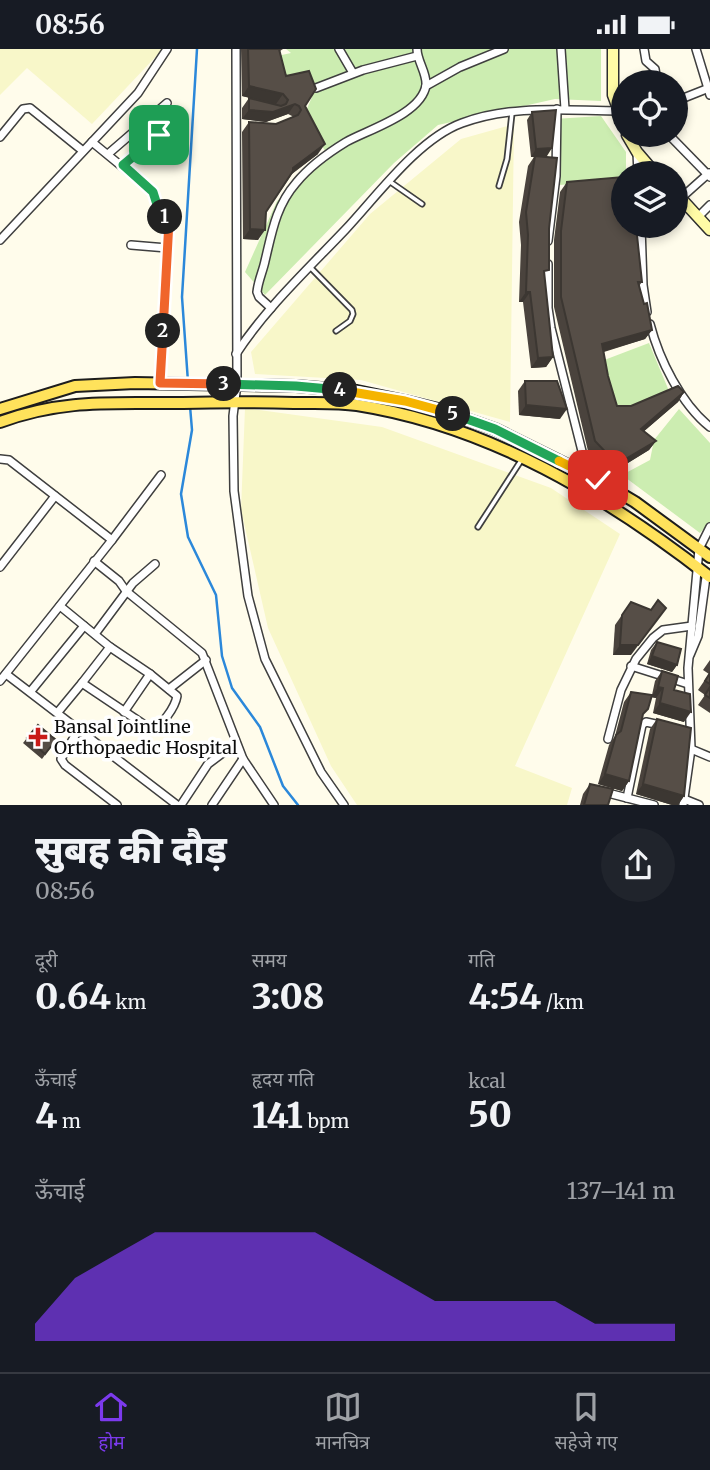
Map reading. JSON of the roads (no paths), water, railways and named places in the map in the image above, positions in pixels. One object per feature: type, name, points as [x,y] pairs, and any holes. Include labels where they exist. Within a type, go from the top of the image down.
[{"type":"main road","points":[[0,409],[75,386],[135,383],[231,384],[358,391],[438,409],[495,429],[588,475],[635,502],[710,557]]},
{"type":"main road","points":[[0,422],[66,404],[104,402],[356,405],[450,428],[523,457],[641,524],[708,577]]},
{"type":"street","points":[[0,240],[138,93],[167,49]]},
{"type":"street","points":[[236,49],[236,354],[229,402],[233,417],[235,508],[248,596],[265,659],[321,772],[344,805]]},
{"type":"street","points":[[339,49],[353,73]]},
{"type":"street","points":[[271,307],[259,297],[258,285],[277,212],[287,194],[306,173],[343,144],[383,125],[414,104],[426,86],[460,67],[504,49]]},
{"type":"street","points":[[548,250],[561,109],[561,49]]},
{"type":"street","points":[[613,49],[613,70]]},
{"type":"street","points":[[644,49],[646,61],[655,70]]},
{"type":"street","points":[[688,97],[709,91],[696,49]]},
{"type":"street","points":[[316,88],[417,53],[426,86]]},
{"type":"street","points":[[236,101],[249,102]]},
{"type":"street","points":[[108,154],[167,103]]},
{"type":"street","points":[[0,137],[23,109],[30,108],[83,151]]},
{"type":"street","points":[[236,354],[271,307],[389,181],[411,159],[450,129],[482,117],[513,112],[561,109],[611,111]]},
{"type":"street","points":[[123,165],[151,140],[180,122]]},
{"type":"street","points":[[236,125],[246,126]]},
{"type":"street","points":[[92,142],[123,165],[155,196],[159,211],[169,221],[160,383]]},
{"type":"street","points":[[634,147],[645,161]]},
{"type":"street","points":[[681,147],[709,174],[688,189]]},
{"type":"street","points":[[637,152],[637,161]]},
{"type":"street","points":[[698,217],[710,205]]},
{"type":"street","points":[[688,206],[710,230]]},
{"type":"street","points":[[642,238],[644,296],[652,334],[678,388],[698,416],[710,427]]},
{"type":"street","points":[[131,245],[167,248]]},
{"type":"street","points":[[548,260],[548,309],[551,328],[588,475]]},
{"type":"street","points":[[0,459],[9,460],[112,540]]},
{"type":"street","points":[[0,681],[161,475]]},
{"type":"street","points":[[0,567],[55,496]]},
{"type":"street","points":[[699,805],[683,802],[691,749],[688,684],[699,549],[710,527]]},
{"type":"street","points":[[94,561],[119,581],[126,591],[198,649],[206,660],[243,758],[274,805]]},
{"type":"street","points":[[94,634],[126,591],[155,563]]},
{"type":"street","points":[[690,656],[698,636],[708,577]]},
{"type":"street","points":[[60,606],[176,694],[177,700],[154,730],[149,730],[82,683]]},
{"type":"street","points":[[31,691],[83,626]]},
{"type":"street","points":[[608,739],[621,690],[632,666],[658,633],[692,626]]},
{"type":"street","points":[[58,712],[110,646]]},
{"type":"street","points":[[169,689],[206,660]]},
{"type":"street","points":[[632,666],[688,684]]},
{"type":"street","points":[[6,674],[179,805],[208,764],[236,743]]},
{"type":"street","points":[[124,712],[150,674]]},
{"type":"street","points":[[626,798],[642,725],[646,722],[663,725]]},
{"type":"street","points":[[677,728],[690,731]]},
{"type":"street","points":[[79,729],[61,759],[117,805]]},
{"type":"street","points":[[691,749],[710,757]]},
{"type":"street","points":[[212,805],[243,758]]},
{"type":"street","points":[[591,789],[654,805]]},
{"type":"street","points":[[613,805],[615,795]]},
{"type":"lane","points":[[499,186],[507,159],[513,112]]},
{"type":"lane","points":[[389,181],[422,204]]},
{"type":"lane","points":[[310,267],[354,314],[350,321],[336,331]]},
{"type":"lane","points":[[478,527],[523,457]]},
{"type":"waterway","points":[[188,382],[182,297],[197,49]]},
{"type":"waterway","points":[[190,406],[192,430],[181,494],[188,537],[216,595],[222,656],[232,688],[260,727],[283,786],[298,805]]},
{"type":"place","name":"Bansal Jointline Orthopaedic Hospital","points":[[38,737]]}]
